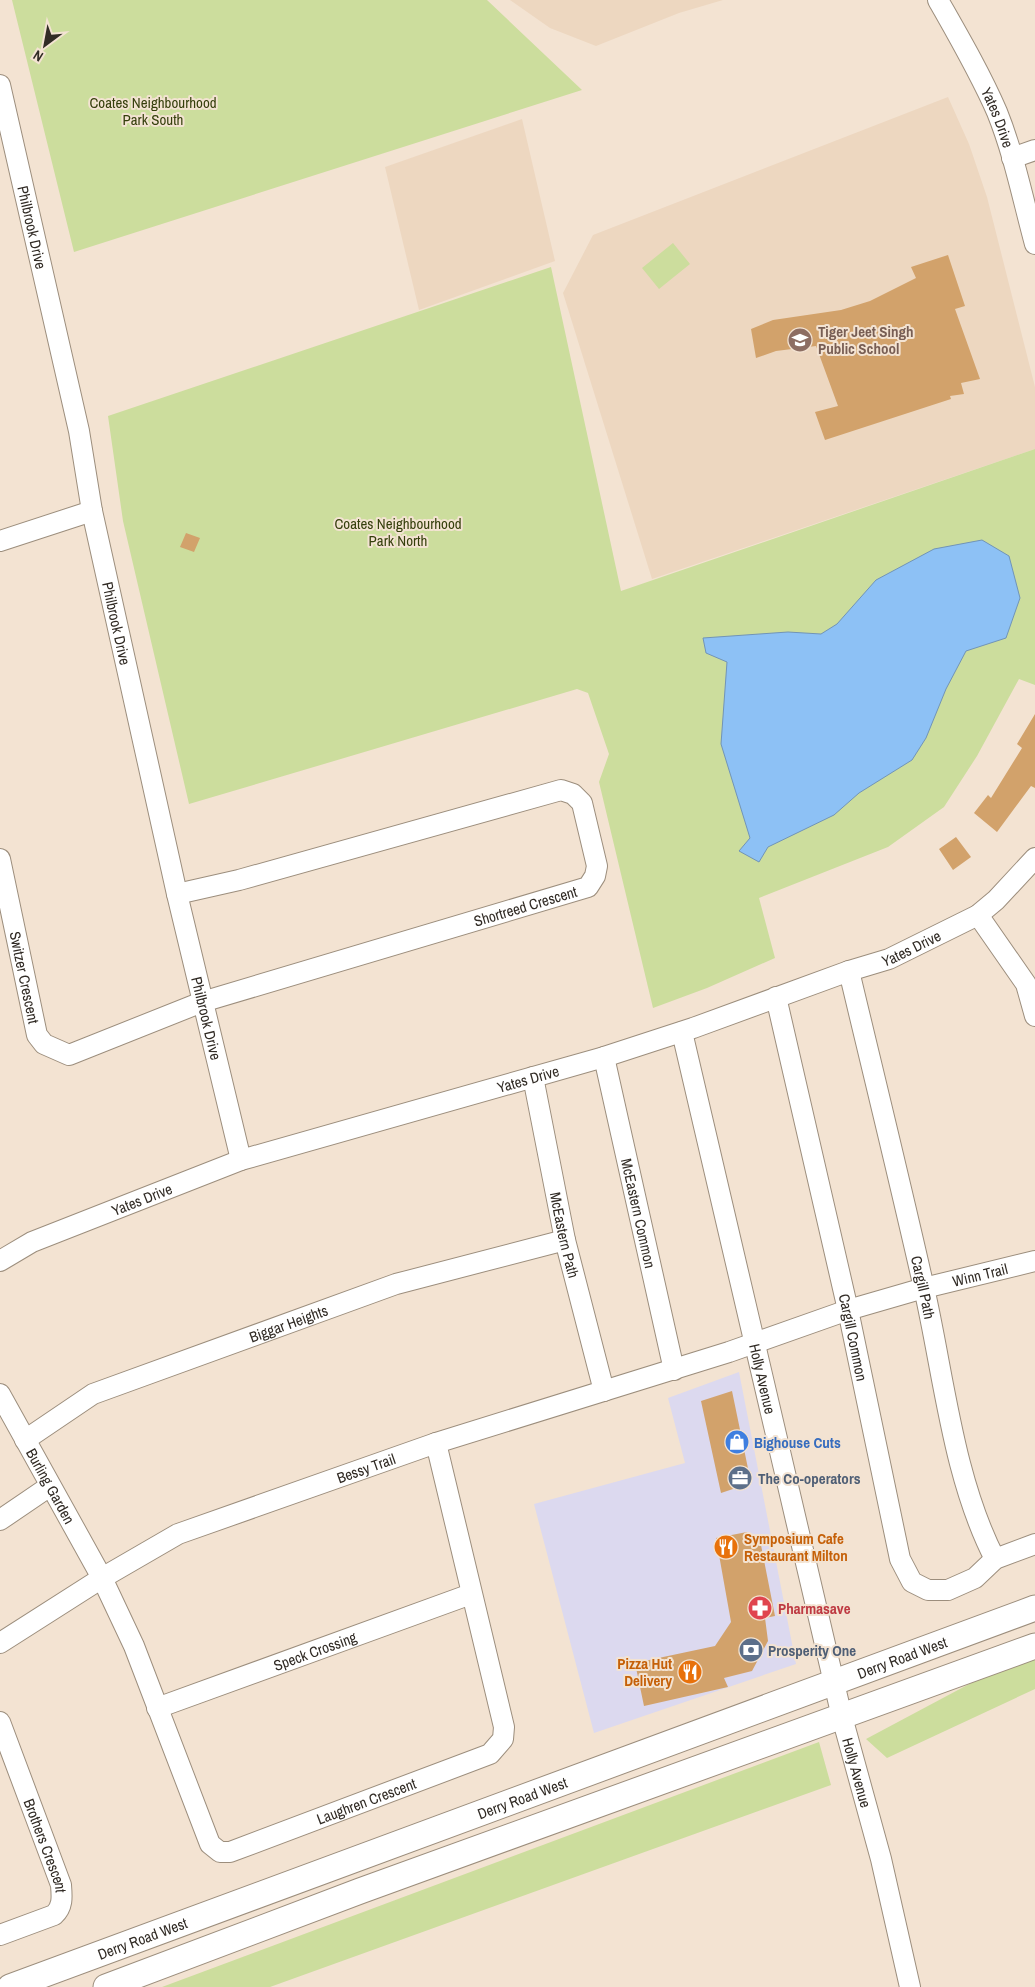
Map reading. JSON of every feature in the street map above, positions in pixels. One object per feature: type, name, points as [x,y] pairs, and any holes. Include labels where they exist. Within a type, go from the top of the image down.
[{"type":"main road","name":"Derry Road West","points":[[10,1987],[1035,1608]]},
{"type":"main road","points":[[106,1987],[360,1891],[1035,1646]]},
{"type":"street","name":"Yates Drive","points":[[938,0],[979,72],[997,113],[1012,158],[1035,244]]},
{"type":"street","name":"Philbrook Drive","points":[[0,85],[79,431],[92,511],[177,894],[241,1160]]},
{"type":"street","points":[[1012,158],[1035,150]]},
{"type":"street","points":[[0,541],[92,511]]},
{"type":"street","name":"Shortreed Crescent","points":[[177,894],[239,880],[561,790],[574,794],[582,803],[597,866],[595,876],[588,887],[202,1002]]},
{"type":"street","name":"Yates Drive","points":[[0,1261],[32,1242],[241,1160],[533,1077],[682,1032],[849,970],[889,959],[978,915],[996,900],[1035,858]]},
{"type":"street","name":"Switzer Crescent","points":[[0,859],[37,1035],[44,1044],[69,1055],[202,1002]]},
{"type":"street","points":[[978,915],[1026,984],[1035,1016]]},
{"type":"street","name":"Cargill Path","points":[[849,970],[924,1288],[959,1454],[980,1531],[995,1559]]},
{"type":"street","name":"Cargill Common","points":[[776,998],[848,1310],[900,1559],[912,1582],[928,1590],[948,1590],[975,1578],[995,1559]]},
{"type":"street","name":"Holly Avenue","points":[[682,1032],[842,1716],[881,1858],[910,1987]]},
{"type":"street","name":"McEastern Common","points":[[604,1056],[674,1370]]},
{"type":"street","name":"McEastern Path","points":[[533,1077],[566,1240],[604,1391]]},
{"type":"street","name":"Biggar Heights","points":[[25,1440],[93,1394],[396,1284],[566,1240]]},
{"type":"street","name":"Winn Trail","points":[[755,1344],[848,1310],[924,1288],[1035,1261]]},
{"type":"street","name":"Bessy Trail","points":[[0,1643],[102,1578],[178,1534],[436,1443],[755,1344]]},
{"type":"street","name":"Burling Garden","points":[[0,1394],[102,1578]]},
{"type":"street","name":"Laughren Crescent","points":[[102,1578],[134,1646],[210,1844],[220,1852],[230,1852],[490,1754],[500,1746],[504,1739],[504,1727],[436,1443]]},
{"type":"street","points":[[0,1520],[50,1486]]},
{"type":"street","points":[[995,1559],[1035,1544]]},
{"type":"street","name":"Speck Crossing","points":[[157,1708],[471,1594]]},
{"type":"street","name":"Brothers Crescent","points":[[0,1722],[61,1885],[62,1900],[60,1910],[54,1916],[0,1935]]},
{"type":"shaded area","points":[[510,0],[723,0],[679,13],[596,46],[550,28]]},
{"type":"shaded area","name":"Tiger Jeet Singh Public School","points":[[948,97],[969,144],[987,197],[1035,387],[1035,449],[652,579],[563,293],[593,235]]},
{"type":"shaded area","points":[[522,119],[555,261],[419,310],[385,167]]},
{"type":"shaded area","points":[[739,1372],[796,1664],[594,1733],[534,1504],[685,1463],[668,1398]]},
{"type":"green space","name":"Coates Neighbourhood Park South","points":[[12,0],[487,0],[582,90],[74,252]]},
{"type":"green space","points":[[673,243],[690,264],[659,289],[642,268]]},
{"type":"green space","name":"Coates Neighbourhood Park North","points":[[551,267],[621,591],[1035,449],[1035,685],[1019,679],[977,756],[944,807],[888,847],[759,898],[775,958],[707,988],[653,1008],[599,782],[609,754],[588,693],[577,689],[189,804],[123,521],[108,416]]},
{"type":"green space","points":[[1035,1649],[1035,1689],[887,1758],[866,1739]]},
{"type":"green space","points":[[819,1742],[831,1785],[270,1987],[162,1987]]},
{"type":"water","points":[[982,540],[1009,556],[1020,598],[1006,638],[966,651],[946,689],[926,738],[912,760],[859,793],[834,815],[768,847],[759,862],[739,851],[750,838],[721,744],[727,662],[706,653],[703,638],[788,632],[821,634],[837,624],[876,580],[934,549]]},
{"type":"building","points":[[948,255],[965,306],[955,309],[980,379],[961,383],[964,394],[950,396],[951,399],[825,440],[815,412],[838,406],[816,346],[776,351],[756,358],[751,329],[773,320],[841,310],[870,301],[916,278],[911,267]]},
{"type":"building","points":[[186,533],[200,538],[194,552],[180,547]]},
{"type":"building","points":[[1035,714],[1035,788],[1031,786],[997,832],[974,813],[988,795],[991,798],[1022,748],[1017,744]]},
{"type":"building","points":[[956,837],[971,857],[953,870],[939,849]]},
{"type":"building","points":[[732,1391],[751,1483],[721,1493],[701,1401]]},
{"type":"building","points":[[747,1532],[750,1542],[760,1540],[775,1616],[765,1618],[768,1641],[752,1671],[724,1678],[728,1687],[644,1706],[635,1663],[715,1646],[731,1622],[716,1538]]},
{"type":"place","name":"Tiger Jeet Singh Public School","points":[[800,340]]},
{"type":"place","name":"Bighouse Cuts","points":[[737,1442]]},
{"type":"place","name":"The Co-operators","points":[[740,1478]]},
{"type":"place","name":"Symposium Cafe Restaurant Milton","points":[[726,1547]]},
{"type":"place","name":"Pharmasave","points":[[760,1608]]},
{"type":"place","name":"Prosperity One","points":[[751,1650]]},
{"type":"place","name":"Pizza Hut Delivery","points":[[690,1672]]}]
